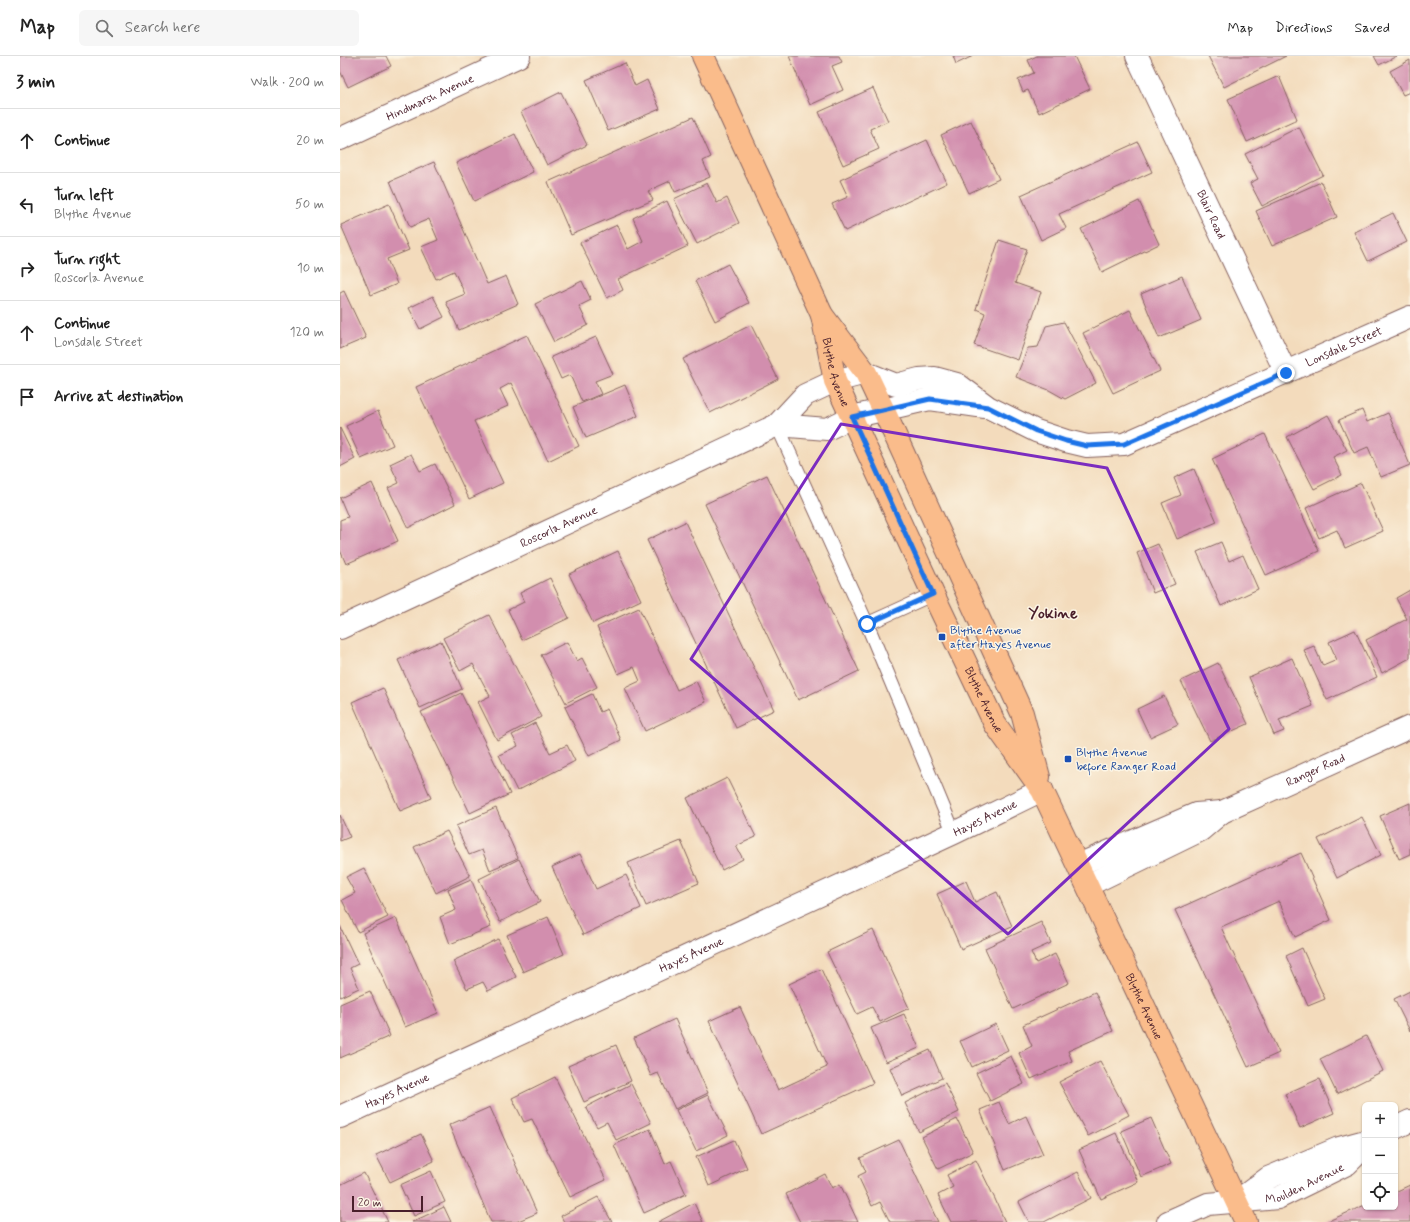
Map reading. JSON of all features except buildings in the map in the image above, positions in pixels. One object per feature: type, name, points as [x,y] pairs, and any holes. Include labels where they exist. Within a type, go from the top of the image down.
[{"type":"main road","name":"Blythe Avenue","points":[[703,56],[822,315],[866,373],[884,411],[1022,713],[1042,790]]},
{"type":"main road","name":"Blythe Avenue","points":[[822,315],[835,381],[933,594],[995,724],[1042,790],[1246,1222]]},
{"type":"street","name":"Hindmarsh Avenue","points":[[340,139],[519,56]]},
{"type":"street","name":"Blair Road","points":[[1136,56],[1286,373]]},
{"type":"street","name":"Lonsdale Street","points":[[866,373],[896,385],[919,379],[935,378],[957,384],[988,407],[1036,431],[1087,446],[1124,444],[1410,317]]},
{"type":"street","name":"Roscorla Avenue","points":[[340,628],[777,425],[805,395],[835,381],[866,373]]},
{"type":"street","name":"Lonsdale Street","points":[[884,411],[905,404],[930,399],[988,407]]},
{"type":"street","name":"Roscorla Avenue","points":[[777,425],[827,428],[852,417],[884,411]]},
{"type":"street","name":"Ranger Road","points":[[1088,885],[1201,830],[1222,812],[1410,727]]},
{"type":"street","name":"Hayes Avenue","points":[[340,1117],[954,833],[1042,790]]},
{"type":"street","name":"Ranger Road","points":[[1078,865],[1196,814],[1222,812]]},
{"type":"street","points":[[1398,1127],[1410,1121]]},
{"type":"street","name":"Moulden Avenue","points":[[1236,1202],[1268,1178],[1339,1148],[1362,1142]]},
{"type":"street","name":"Moulden Avenue","points":[[1168,1222],[1208,1204],[1278,1198],[1347,1164],[1362,1149]]},
{"type":"lane","points":[[777,425],[867,624],[954,833]]},
{"type":"lane","points":[[867,624],[933,594]]},
{"type":"highlighted area","points":[[841,424],[1107,468],[1229,729],[1008,934],[691,659]]},
{"type":"place","name":"Blythe Avenue after Hayes Avenue","points":[[942,637]]},
{"type":"place","name":"Blythe Avenue before Ranger Road","points":[[1068,759]]},
{"type":"district","name":"Yokine","points":[[1053,612]]},
{"type":"route","points":[[867,624],[933,594],[852,417],[884,411],[905,404],[930,399],[951,401],[988,407],[1036,431],[1066,441],[1087,446],[1124,444],[1286,373]]}]
